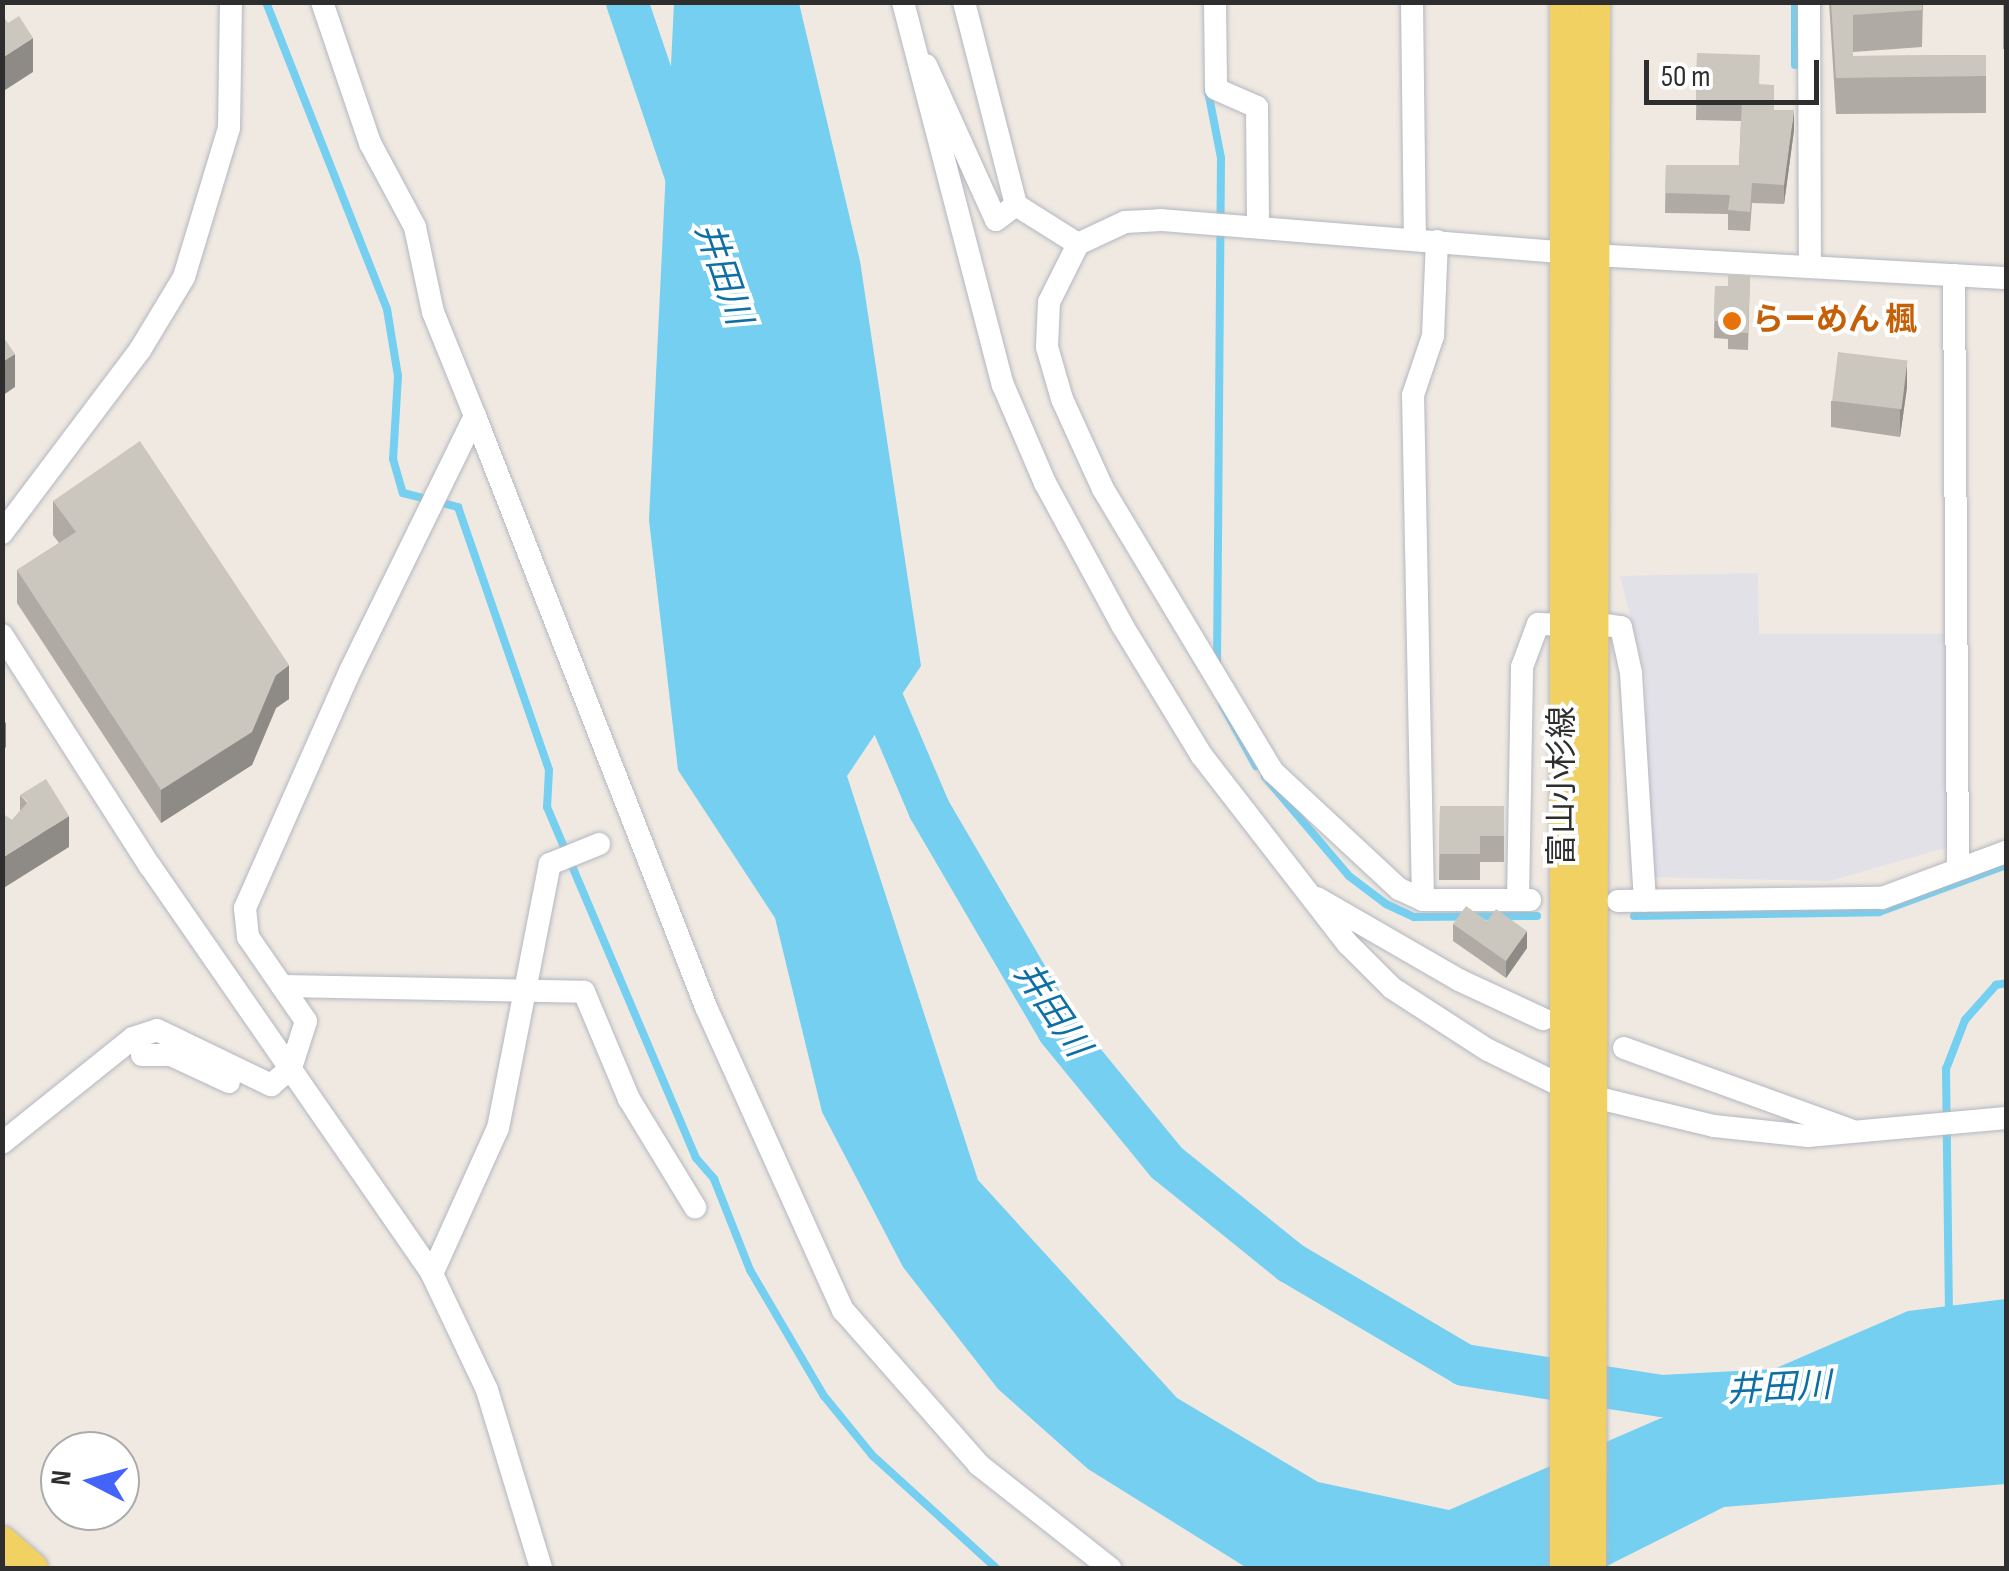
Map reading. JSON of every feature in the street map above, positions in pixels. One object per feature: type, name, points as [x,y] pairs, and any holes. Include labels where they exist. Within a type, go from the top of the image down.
[{"type":"main road","name":"富山小杉線","points":[[1565,1568],[1577,1099],[1579,254],[1566,2]]},
{"type":"main road","name":"富山小杉線","points":[[1579,254],[1595,2]]},
{"type":"main road","name":"富山小杉線","points":[[1577,1099],[1591,1568]]},
{"type":"main road","points":[[2,1540],[33,1568]]},
{"type":"street","points":[[2,533],[140,350],[184,276],[228,128],[231,2]]},
{"type":"street","points":[[322,2],[370,143],[416,227],[433,312],[706,1007],[843,1310],[979,1465],[1110,1568]]},
{"type":"street","points":[[902,2],[1003,385],[1045,483],[1202,756],[1301,888],[1392,988],[1488,1050],[1577,1099],[1714,1126],[1808,1136],[1998,1119]]},
{"type":"street","points":[[964,2],[1016,205],[1078,244]]},
{"type":"street","points":[[1215,2],[1216,89],[1257,107],[1258,227]]},
{"type":"street","points":[[1412,2],[1432,336],[1413,395],[1424,900]]},
{"type":"street","points":[[1809,2],[1810,267]]},
{"type":"street","points":[[915,50],[938,81],[996,220],[1016,205]]},
{"type":"street","points":[[1646,901],[1631,673],[1621,628],[1538,624],[1522,667],[1524,900],[1424,900],[1399,889],[1341,842],[1273,772],[1104,489],[1062,399],[1047,346],[1048,302],[1078,244],[1125,222],[1258,227],[1579,254],[2006,278]]},
{"type":"street","points":[[1954,275],[1958,866]]},
{"type":"street","points":[[142,1055],[171,1055],[246,1090],[270,1085],[291,1068],[306,1022],[248,937],[245,908],[373,621],[475,416]]},
{"type":"street","points":[[2,635],[432,1274],[487,1390],[541,1568]]},
{"type":"street","points":[[432,1274],[498,1128],[550,864],[599,844]]},
{"type":"street","points":[[1618,901],[1882,898],[1958,866],[2006,852]]},
{"type":"street","points":[[1301,888],[1459,980],[1543,1019]]},
{"type":"street","points":[[282,986],[584,992],[629,1098],[694,1208]]},
{"type":"street","points":[[2,1143],[133,1038],[157,1030],[270,1085]]},
{"type":"street","points":[[1624,1048],[1854,1132]]},
{"type":"shaded area","points":[[1758,573],[1759,634],[1949,634],[1948,847],[1829,881],[1649,877],[1646,677],[1620,576]]},
{"type":"water","points":[[674,3],[799,3],[860,261],[921,666],[847,776],[978,1180],[1177,1398],[1318,1482],[1449,1510],[1908,1311],[2006,1299],[2006,1484],[1724,1507],[1603,1568],[1247,1568],[1088,1469],[998,1389],[903,1267],[822,1112],[775,918],[678,770],[649,520]]},
{"type":"building","points":[[1831,2],[1922,2],[1922,10],[1853,15],[1853,56],[1986,55],[1986,76],[1836,78]]},
{"type":"building","points":[[2,14],[8,23],[19,16],[33,38],[2,58]]},
{"type":"building","points":[[1697,53],[1760,55],[1759,84],[1774,85],[1774,110],[1794,110],[1784,185],[1752,183],[1750,212],[1728,210],[1730,195],[1665,193],[1666,165],[1739,165],[1742,101],[1696,100]]},
{"type":"building","name":"らーめん 楓","points":[[1728,275],[1750,275],[1748,333],[1728,332],[1728,321],[1714,321],[1715,286],[1728,286]]},
{"type":"building","points":[[2,335],[15,354],[2,362]]},
{"type":"building","points":[[1838,352],[1907,361],[1902,409],[1832,401]]},
{"type":"building","points":[[140,441],[289,665],[276,675],[252,732],[161,790],[17,570],[76,532],[53,501]]},
{"type":"building","points":[[46,779],[69,816],[2,858],[2,813],[12,820],[28,802],[20,795]]},
{"type":"building","points":[[1440,806],[1504,806],[1504,836],[1480,836],[1480,854],[1439,854]]},
{"type":"building","points":[[1466,906],[1487,921],[1496,909],[1527,931],[1506,961],[1453,924]]},
{"type":"waterway","points":[[266,2],[387,309],[398,376],[393,459],[403,493],[458,507],[549,770],[547,807],[696,1158],[714,1179],[750,1270],[824,1396],[873,1456],[996,1568]]},
{"type":"waterway","name":"井田川","points":[[627,2],[688,182]]},
{"type":"waterway","points":[[1795,2],[1795,65]]},
{"type":"waterway","points":[[1208,91],[1221,158],[1217,666]]},
{"type":"waterway","name":"井田川","points":[[866,661],[929,809],[1058,1030],[1167,1163],[1291,1263],[1464,1365],[1662,1396],[1776,1390]]},
{"type":"waterway","points":[[1222,704],[1256,766]]},
{"type":"waterway","points":[[1265,777],[1349,876],[1386,904],[1414,917],[1537,916]]},
{"type":"waterway","points":[[1634,916],[1879,912],[2006,865]]},
{"type":"waterway","points":[[1949,1315],[1946,1069],[1965,1020],[1996,985],[2006,983]]},
{"type":"place","name":"らーめん 楓","points":[[1732,321]]}]
